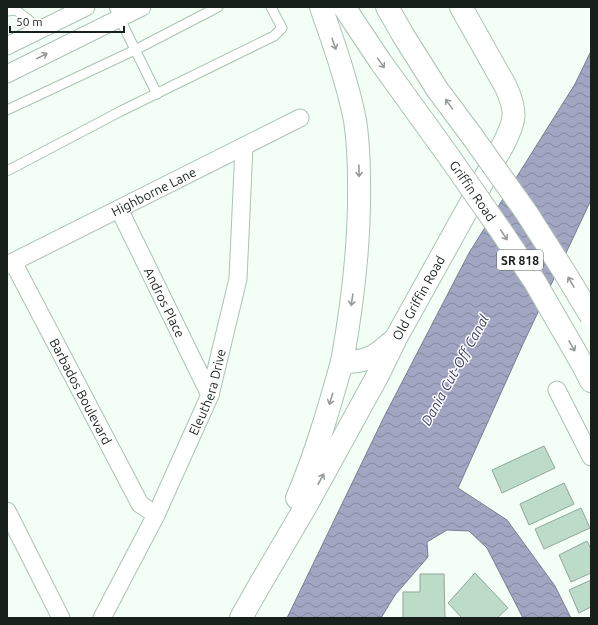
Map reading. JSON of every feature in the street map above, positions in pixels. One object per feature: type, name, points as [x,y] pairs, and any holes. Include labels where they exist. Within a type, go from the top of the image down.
[{"type":"main road","name":"Old Griffin Road","points":[[259,586],[300,492],[312,460],[342,362],[358,246],[358,142],[355,121],[347,84],[321,7]]},
{"type":"main road","name":"Griffin Road","points":[[344,7],[380,61],[502,231],[535,282],[587,374]]},
{"type":"main road","name":"SR 818","points":[[387,7],[437,88],[526,212],[591,316]]},
{"type":"main road","name":"Old Griffin Road","points":[[241,618],[306,506],[511,129],[514,114],[513,105],[506,87],[461,7]]},
{"type":"main road","points":[[342,362],[356,362],[376,355],[396,338]]},
{"type":"street","points":[[7,46],[86,7]]},
{"type":"street","points":[[7,74],[116,12],[142,7]]},
{"type":"street","name":"Highborne Lane","points":[[10,264],[300,118]]},
{"type":"street","name":"Eleuthera Drive","points":[[102,618],[156,515],[210,395],[238,279],[244,146]]},
{"type":"street","name":"Andros Place","points":[[119,209],[210,395]]},
{"type":"street","name":"Barbados Boulevard","points":[[10,264],[140,504],[156,515]]},
{"type":"street","points":[[557,390],[591,457]]},
{"type":"street","points":[[7,511],[61,618]]},
{"type":"lane","points":[[7,110],[135,50],[218,7]]},
{"type":"lane","points":[[7,170],[121,111],[274,36],[282,28],[271,7]]},
{"type":"lane","points":[[7,11],[16,10],[30,20],[36,31]]},
{"type":"lane","points":[[116,12],[157,94]]},
{"type":"water","name":"Dania Cut-Off Canal","points":[[591,51],[591,200],[523,344],[458,488],[507,520],[555,586],[571,618],[523,618],[487,548],[469,531],[447,530],[427,542],[428,557],[395,595],[381,618],[287,618],[384,417],[469,253],[575,84]]},
{"type":"building","points":[[544,446],[555,468],[502,493],[492,470]]},
{"type":"building","points":[[564,483],[574,504],[529,525],[520,504]]},
{"type":"building","points":[[581,508],[590,528],[544,549],[535,529]]},
{"type":"building","points":[[587,541],[591,549],[591,573],[571,582],[559,555]]},
{"type":"building","points":[[475,573],[508,608],[497,618],[462,618],[448,603]]},
{"type":"building","points":[[420,574],[444,574],[445,618],[403,618],[403,592],[420,592]]},
{"type":"building","points":[[591,580],[591,607],[579,613],[569,590]]}]
